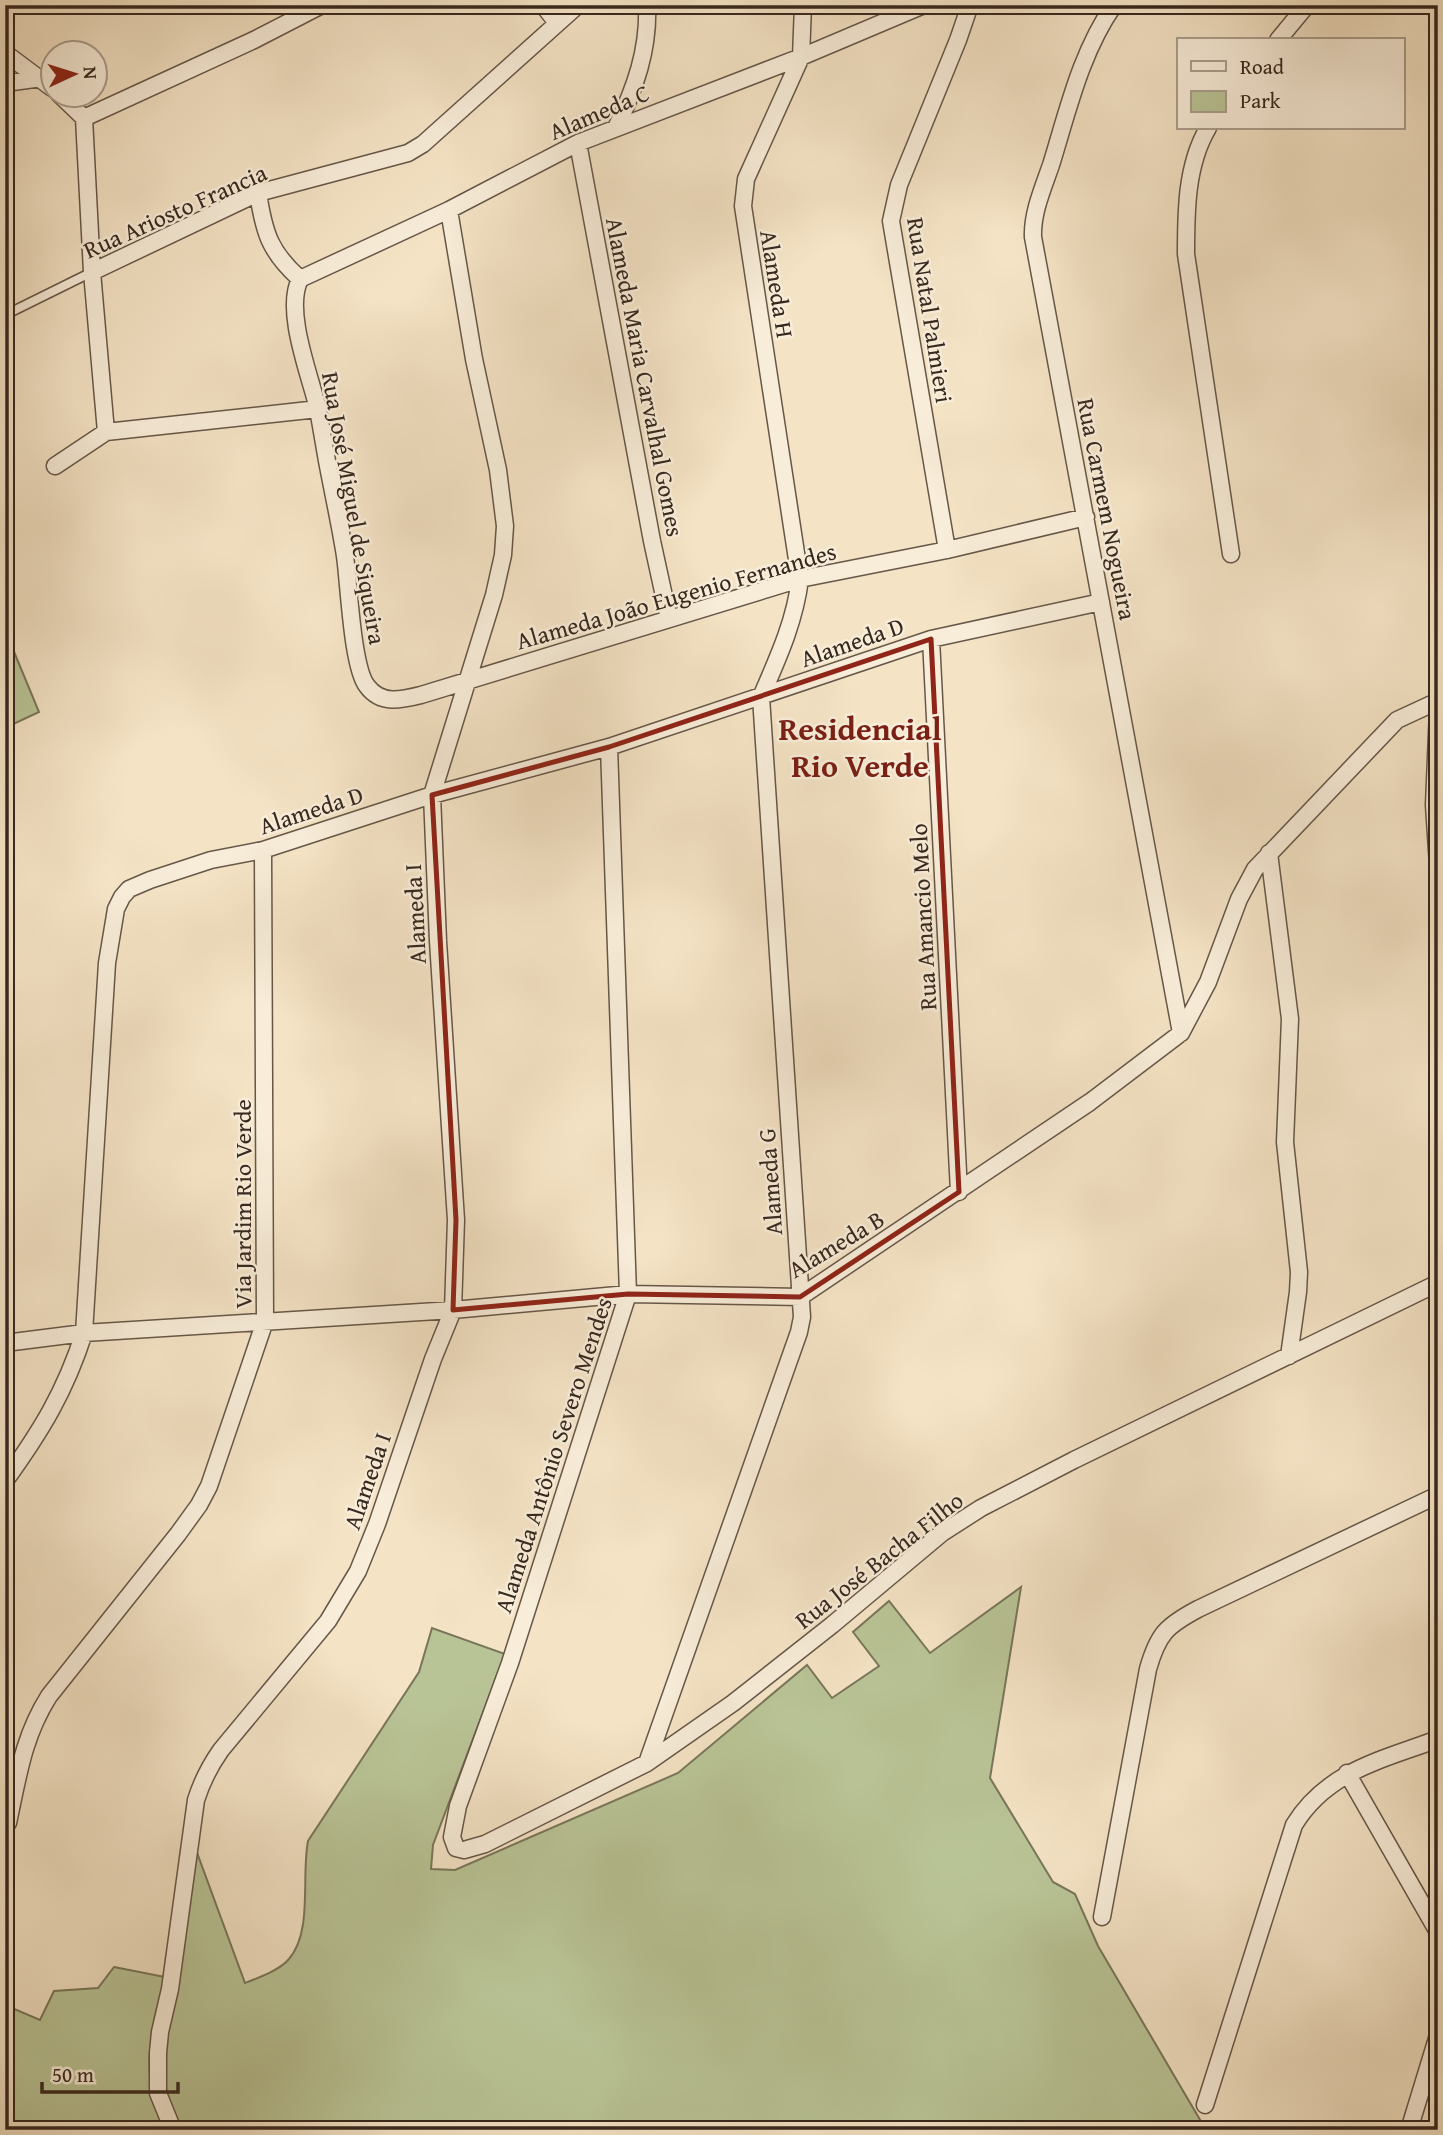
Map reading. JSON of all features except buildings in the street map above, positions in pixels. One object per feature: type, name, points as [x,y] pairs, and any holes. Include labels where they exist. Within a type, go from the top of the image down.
[{"type":"street","points":[[83,118],[254,40],[322,5]]},
{"type":"street","points":[[543,5],[557,23]]},
{"type":"street","name":"Rua Ariosto Francia","points":[[92,272],[258,194],[413,150],[462,110],[578,5]]},
{"type":"street","points":[[616,128],[640,72],[648,23],[647,5]]},
{"type":"street","name":"Alameda H","points":[[800,579],[743,206],[746,179],[801,57],[803,5]]},
{"type":"street","name":"Alameda C","points":[[300,279],[449,210],[578,143],[801,57],[924,5]]},
{"type":"street","name":"Rua Natal Palmieri","points":[[947,550],[891,221],[898,185],[970,5]]},
{"type":"street","name":"Rua Carmem Nogueira","points":[[1114,5],[1087,55],[1069,105],[1033,228],[1034,247],[1181,1033]]},
{"type":"street","points":[[1280,38],[1307,5]]},
{"type":"street","points":[[5,53],[38,77]]},
{"type":"street","points":[[5,83],[38,83]]},
{"type":"street","points":[[73,108],[83,118],[92,272],[106,432]]},
{"type":"street","points":[[1207,130],[1193,161],[1186,225],[1186,254],[1231,554]]},
{"type":"street","name":"Alameda Maria Carvalhal Gomes","points":[[578,143],[649,527],[669,619]]},
{"type":"street","points":[[258,194],[268,241],[280,259],[300,279]]},
{"type":"street","name":"Alameda I","points":[[173,2130],[158,2093],[158,2053],[170,1989],[196,1800],[205,1773],[221,1750],[328,1622],[358,1571],[377,1524],[432,1359],[453,1310],[456,1220],[438,941],[432,795],[494,595],[503,555],[505,526],[498,470],[474,359],[449,210]]},
{"type":"street","name":"Rua José Miguel de Siqueira","points":[[300,279],[295,294],[296,309],[345,555],[360,673],[368,688],[380,698],[402,700],[421,695]]},
{"type":"street","points":[[55,466],[106,432],[318,409]]},
{"type":"street","name":"Alameda João Eugenio Fernandes","points":[[421,695],[800,579],[947,550],[1086,517]]},
{"type":"street","name":"Alameda G","points":[[647,1763],[799,1332],[803,1312],[761,697],[792,621],[800,579]]},
{"type":"street","name":"Alameda D","points":[[5,1481],[53,1410],[84,1333],[107,963],[116,909],[125,892],[140,883],[211,860],[263,850],[432,795],[609,747],[932,639],[1101,602]]},
{"type":"street","name":"Rua Amancio Melo","points":[[932,639],[959,1192]]},
{"type":"street","points":[[1181,1033],[1208,982],[1244,888],[1255,869],[1397,720],[1438,701]]},
{"type":"street","points":[[1438,710],[1438,866]]},
{"type":"street","name":"Alameda Antônio Severo Mendes","points":[[517,1830],[473,1848],[460,1850],[453,1842],[458,1806],[510,1664],[628,1294],[609,747]]},
{"type":"street","name":"Via Jardim Rio Verde","points":[[8,1823],[25,1743],[37,1714],[48,1696],[178,1534],[209,1486],[265,1321],[263,850]]},
{"type":"street","points":[[1269,853],[1290,1019],[1286,1160],[1296,1238],[1298,1282],[1289,1356]]},
{"type":"street","name":"Alameda B","points":[[5,1343],[84,1333],[453,1310],[628,1294],[800,1297],[959,1192],[1135,1070],[1181,1033]]},
{"type":"street","name":"Rua José Bacha Filho","points":[[517,1830],[647,1763],[733,1703],[957,1523],[1074,1460],[1438,1283]]},
{"type":"street","points":[[1102,1917],[1148,1669],[1161,1634],[1173,1623],[1198,1609],[1438,1495]]},
{"type":"street","points":[[1205,2105],[1294,1825],[1306,1805],[1347,1773],[1438,1739]]},
{"type":"street","points":[[1347,1773],[1438,1931]]},
{"type":"street","points":[[1409,2130],[1438,2035]]},
{"type":"lane","name":"Rua Ariosto Francia","points":[[5,315],[92,272]]},
{"type":"highlighted area","points":[[931,639],[959,1192],[800,1297],[628,1294],[453,1310],[456,1220],[432,795],[609,747]]},
{"type":"green space","points":[[5,630],[39,712],[5,728]]},
{"type":"green space","points":[[1021,1587],[990,1778],[1053,1882],[1075,1894],[1098,1946],[1206,2130],[178,2130],[163,2088],[162,2071],[196,1850],[245,1983],[280,1967],[289,1959],[301,1934],[308,1841],[419,1672],[432,1628],[505,1654],[433,1845],[431,1869],[455,1870],[678,1773],[807,1665],[832,1698],[879,1666],[853,1632],[889,1601],[930,1653]]},
{"type":"green space","points":[[114,1967],[165,1977],[152,2035],[149,2064],[153,2093],[168,2130],[5,2130],[5,2005],[40,2020],[54,1991],[98,1988]]},
{"type":"district","name":"Residencial Rio Verde","points":[[860,746]]}]
